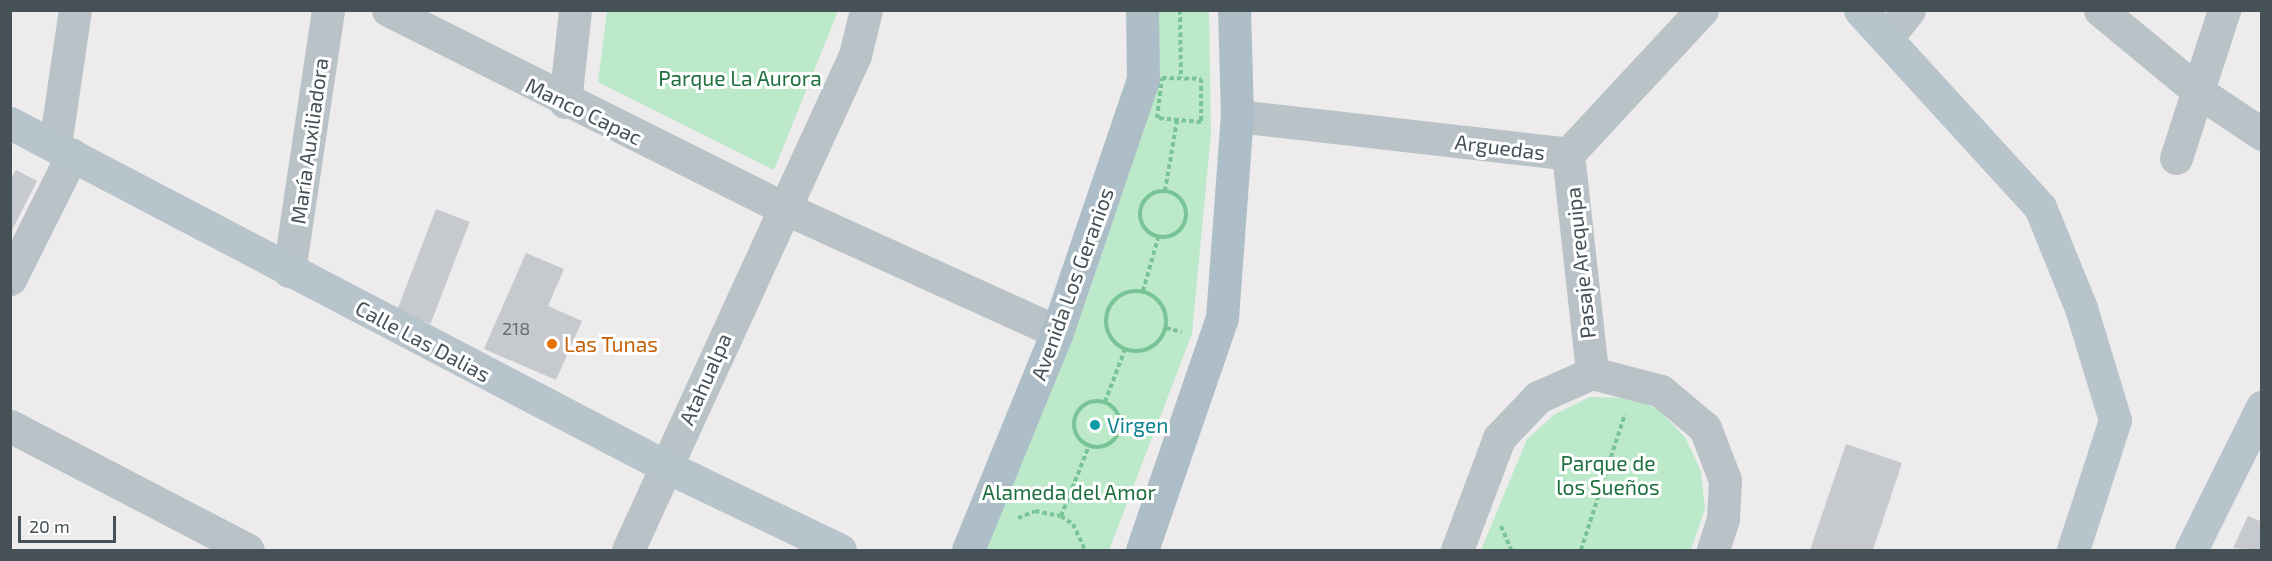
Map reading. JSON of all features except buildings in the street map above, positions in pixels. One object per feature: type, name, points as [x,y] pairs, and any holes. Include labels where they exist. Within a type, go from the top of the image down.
[{"type":"main road","name":"Avenida Los Geranios","points":[[968,550],[1057,332],[1143,80],[1142,10]]},
{"type":"main road","points":[[1142,550],[1222,318],[1237,116],[1234,10]]},
{"type":"street","points":[[10,279],[63,150],[75,10]]},
{"type":"street","name":"María Auxiliadora","points":[[289,271],[328,10]]},
{"type":"street","name":"Manco Capac","points":[[388,10],[564,102],[782,207],[1057,332]]},
{"type":"street","points":[[564,102],[575,10]]},
{"type":"street","name":"Atahualpa","points":[[628,550],[782,207],[855,55],[866,10]]},
{"type":"street","name":"Arguedas","points":[[1237,116],[1568,154],[1702,10]]},
{"type":"street","points":[[1860,10],[1888,36],[2040,207],[2081,308],[2115,420],[2073,550]]},
{"type":"street","points":[[1888,36],[1910,10]]},
{"type":"street","points":[[2100,10],[2199,92],[2262,134]]},
{"type":"street","points":[[2176,158],[2224,10]]},
{"type":"street","name":"Calle Las Dalias","points":[[10,123],[665,466],[840,550]]},
{"type":"street","name":"Pasaje Arequipa","points":[[1568,154],[1592,373]]},
{"type":"street","points":[[1457,550],[1499,438],[1538,397],[1592,373],[1661,391],[1705,428],[1725,480],[1723,519],[1713,550]]},
{"type":"street","points":[[2191,550],[2262,407]]},
{"type":"street","points":[[10,426],[229,546]]},
{"type":"path","points":[[1180,10],[1181,78]]},
{"type":"path","points":[[1162,78],[1181,78],[1201,79],[1201,122],[1157,118],[1162,78]]},
{"type":"path","points":[[1165,191],[1177,120]]},
{"type":"path","points":[[1165,191],[1182,200],[1186,215],[1175,235],[1158,237],[1141,224],[1140,210],[1147,196],[1165,191]]},
{"type":"path","points":[[1143,291],[1158,237]]},
{"type":"path","points":[[1143,291],[1162,304],[1166,327],[1150,348],[1125,349],[1108,333],[1106,313],[1117,296],[1143,291]]},
{"type":"path","points":[[1166,327],[1192,334]]},
{"type":"path","points":[[1105,402],[1125,349]]},
{"type":"path","points":[[1089,446],[1111,443],[1119,430],[1118,416],[1105,402]]},
{"type":"path","points":[[1089,446],[1074,429],[1076,414],[1086,404],[1105,402]]},
{"type":"path","points":[[1581,550],[1626,409]]},
{"type":"path","points":[[1061,516],[1089,446]]},
{"type":"path","points":[[1011,522],[1035,511],[1061,516],[1081,536],[1085,550]]},
{"type":"path","points":[[1499,521],[1511,550]]},
{"type":"green space","name":"Parque La Aurora","points":[[607,10],[838,11],[774,170],[598,82]]},
{"type":"green space","name":"Alameda del Amor","points":[[1154,11],[1209,11],[1211,133],[1192,334],[1109,550],[984,550],[1080,313],[1146,124],[1154,73]]},
{"type":"green space","name":"Parque de los Sueños","points":[[1590,397],[1630,398],[1658,409],[1685,437],[1701,471],[1705,509],[1691,550],[1481,550],[1527,439],[1555,414]]},
{"type":"place","name":"Las Tunas","points":[[552,344]]},
{"type":"place","name":"Virgen","points":[[1095,425]]}]
